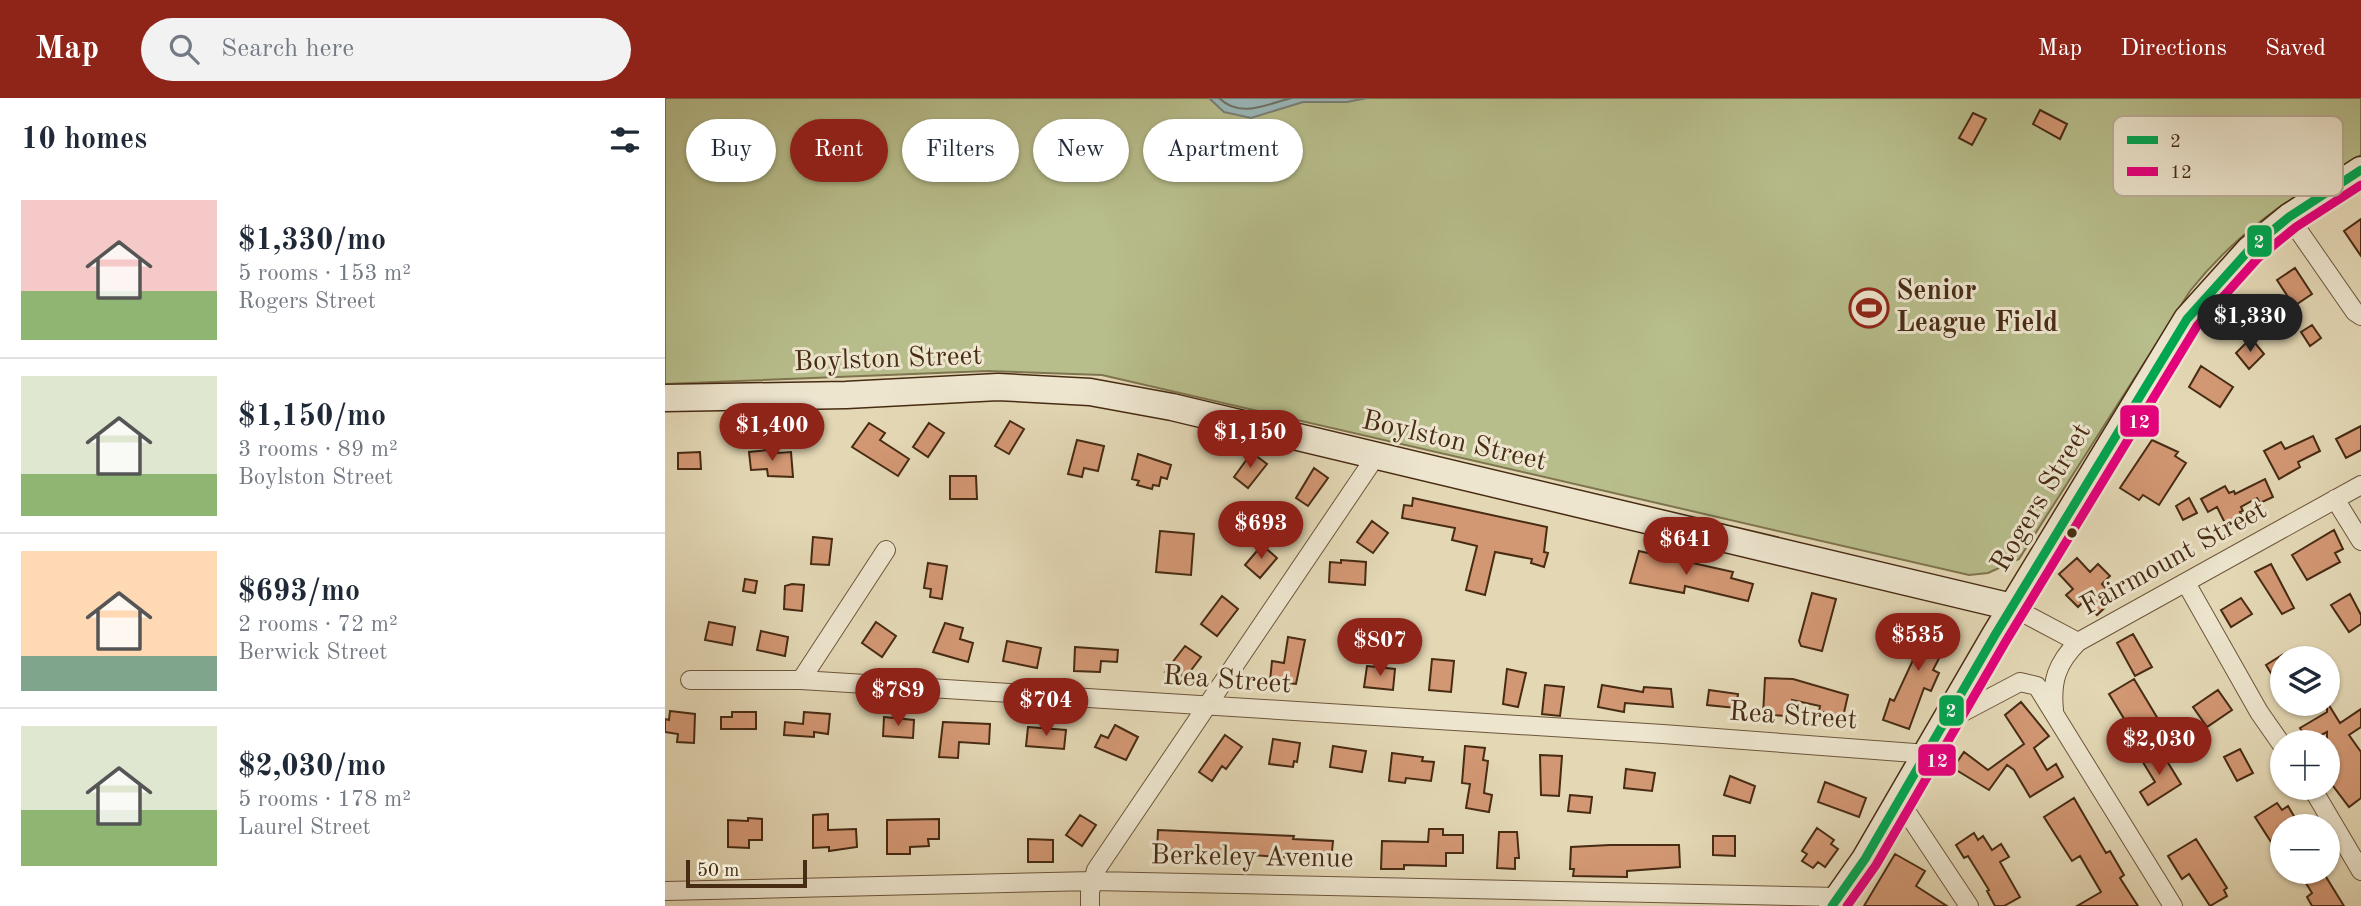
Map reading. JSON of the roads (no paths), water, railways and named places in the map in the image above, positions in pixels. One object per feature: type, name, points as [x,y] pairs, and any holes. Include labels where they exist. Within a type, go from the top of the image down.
[{"type":"main road","name":"Rogers Street","points":[[2343,182],[2361,170]]},
{"type":"main road","name":"Rogers Street","points":[[1835,901],[1900,802],[2013,607],[2187,318],[2250,249],[2289,217],[2321,196]]},
{"type":"main road","name":"Boylston Street","points":[[665,398],[846,395],[998,387],[1090,392],[1172,407],[2013,607]]},
{"type":"street","points":[[2289,217],[2355,312],[2361,316]]},
{"type":"street","points":[[1090,906],[1097,870],[1205,706],[1377,456]]},
{"type":"street","name":"Fairmount Street","points":[[2013,607],[2078,642],[2361,485]]},
{"type":"street","points":[[2335,499],[2361,541]]},
{"type":"street","points":[[801,680],[886,550]]},
{"type":"street","points":[[2186,583],[2272,730]]},
{"type":"street","points":[[2054,710],[2052,685],[2066,653],[2078,642]]},
{"type":"street","name":"Rea Street","points":[[690,680],[801,680],[1927,754]]},
{"type":"street","points":[[1948,720],[2020,682],[2037,685],[2173,906]]},
{"type":"street","points":[[2319,800],[2361,871]]},
{"type":"street","points":[[1900,802],[1969,906]]},
{"type":"street","name":"Berkeley Avenue","points":[[665,891],[1093,881],[1835,901]]},
{"type":"water","points":[[1209,98],[1367,98],[1347,102],[1303,102],[1251,118],[1224,112]]},
{"type":"place","name":"Senior League Field","points":[[1869,308]]}]
